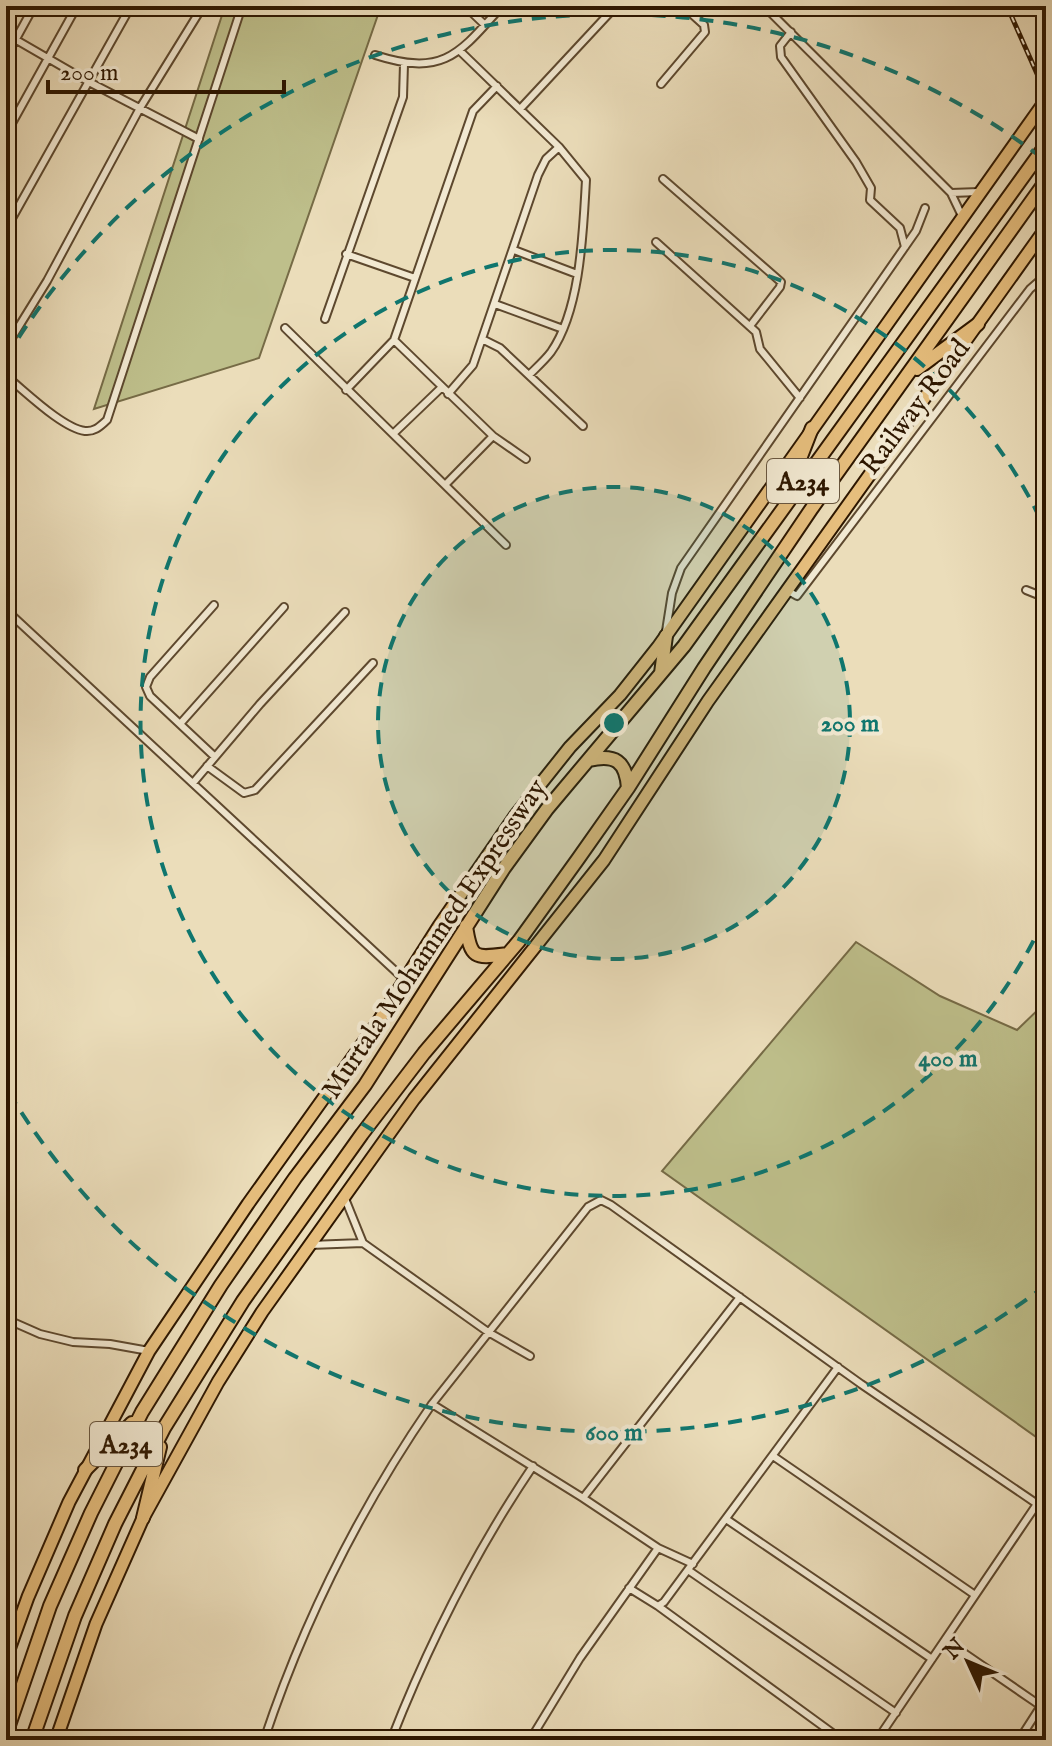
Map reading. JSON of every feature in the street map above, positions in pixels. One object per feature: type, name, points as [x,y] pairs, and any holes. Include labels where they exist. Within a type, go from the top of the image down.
[{"type":"highway","name":"Murtala Mohammed Expressway","points":[[6,1658],[28,1597],[85,1470],[149,1351],[248,1204],[378,1022],[515,816],[570,747],[620,695],[666,636],[1046,100]]},
{"type":"highway","name":"Murtala Mohammed Expressway","points":[[6,1734],[50,1606],[91,1513],[142,1412],[221,1285],[295,1178],[365,1085],[466,926],[547,809],[661,674],[1042,150]]},
{"type":"highway","name":"Murtala Mohammed Expressway","points":[[32,1740],[75,1616],[115,1524],[164,1428],[243,1301],[338,1166],[424,1053],[508,954],[628,788],[712,656],[1046,181]]},
{"type":"highway","points":[[56,1740],[96,1624],[143,1518],[218,1382],[308,1245],[453,1048],[604,860],[708,701],[1046,228]]},
{"type":"highway","points":[[905,378],[978,324]]},
{"type":"highway","points":[[777,518],[812,428]]},
{"type":"highway","points":[[661,674],[666,636]]},
{"type":"highway","points":[[589,760],[605,756],[622,764],[627,774],[628,788]]},
{"type":"highway","points":[[466,926],[469,948],[476,954],[483,957],[508,954]]},
{"type":"highway","points":[[85,1470],[142,1412]]},
{"type":"highway","points":[[143,1518],[164,1428]]},
{"type":"street","points":[[6,57],[34,6]]},
{"type":"street","points":[[6,134],[77,6]]},
{"type":"street","points":[[6,229],[131,6]]},
{"type":"street","points":[[13,336],[47,281],[140,108],[203,6]]},
{"type":"street","points":[[6,376],[68,424],[84,431],[95,430],[107,420],[242,6]]},
{"type":"street","points":[[465,6],[485,25]]},
{"type":"street","points":[[375,55],[404,64],[439,60],[461,52],[502,6]]},
{"type":"street","points":[[521,108],[616,6]]},
{"type":"street","points":[[661,84],[705,32],[704,25],[683,6]]},
{"type":"street","points":[[764,6],[951,193],[962,216]]},
{"type":"street","points":[[791,32],[780,46],[781,57],[856,162],[871,188],[870,200],[900,228],[905,247]]},
{"type":"street","points":[[6,34],[89,82],[199,139]]},
{"type":"street","points":[[461,52],[521,108],[586,180],[577,274],[563,329],[551,353],[529,375]]},
{"type":"street","points":[[325,319],[403,97],[404,64]]},
{"type":"street","points":[[346,390],[394,340],[473,111],[497,86]]},
{"type":"street","points":[[448,394],[469,372],[538,175],[546,159],[559,147]]},
{"type":"street","points":[[663,179],[781,282],[750,326]]},
{"type":"street","points":[[951,193],[979,192]]},
{"type":"street","points":[[666,636],[672,593],[681,568],[905,247],[922,221],[925,208]]},
{"type":"street","points":[[656,242],[756,332],[760,349],[800,398]]},
{"type":"street","points":[[514,250],[577,274]]},
{"type":"street","points":[[346,254],[415,278]]},
{"type":"street","name":"Railway Road","points":[[788,591],[797,596],[1030,289],[1046,275]]},
{"type":"street","points":[[495,304],[563,329]]},
{"type":"street","points":[[285,328],[506,545]]},
{"type":"street","points":[[482,339],[500,348],[583,426]]},
{"type":"street","points":[[394,340],[493,436],[526,459]]},
{"type":"street","points":[[393,434],[442,387]]},
{"type":"street","points":[[445,485],[493,436]]},
{"type":"street","points":[[1026,590],[1046,598]]},
{"type":"street","points":[[214,605],[150,677],[146,687],[150,696],[215,757]]},
{"type":"street","points":[[180,724],[284,607]]},
{"type":"street","points":[[6,610],[405,980]]},
{"type":"street","points":[[193,783],[260,704],[345,612]]},
{"type":"street","points":[[207,766],[244,793],[255,790],[373,663]]},
{"type":"street","points":[[344,1196],[363,1243],[488,1332],[530,1356]]},
{"type":"street","points":[[264,1740],[283,1684],[337,1563],[391,1464],[432,1404],[488,1332],[588,1207],[601,1200],[1046,1510]]},
{"type":"street","points":[[308,1245],[363,1243]]},
{"type":"street","points":[[583,1498],[740,1297]]},
{"type":"street","points":[[6,1319],[40,1334],[73,1342],[149,1351]]},
{"type":"street","points":[[658,1606],[838,1367]]},
{"type":"street","points":[[432,1404],[690,1567],[896,1713]]},
{"type":"street","points":[[773,1456],[975,1595]]},
{"type":"street","points":[[391,1740],[417,1675],[463,1581],[533,1466]]},
{"type":"street","points":[[877,1740],[1037,1504]]},
{"type":"street","points":[[726,1519],[932,1659]]},
{"type":"street","points":[[530,1740],[580,1658],[658,1548]]},
{"type":"street","points":[[629,1588],[842,1740]]},
{"type":"street","points":[[945,1640],[1041,1706]]},
{"type":"street","points":[[1019,1740],[1046,1698]]},
{"type":"street","points":[[661,1740],[677,1740]]},
{"type":"green space","points":[[225,6],[381,6],[259,358],[94,409]]},
{"type":"green space","points":[[856,942],[940,996],[1017,1030],[1046,1002],[1046,1444],[662,1171]]},
{"type":"tram line","points":[[1035,6],[1046,42]]},
{"type":"railway","points":[[1007,6],[1046,94]]}]
